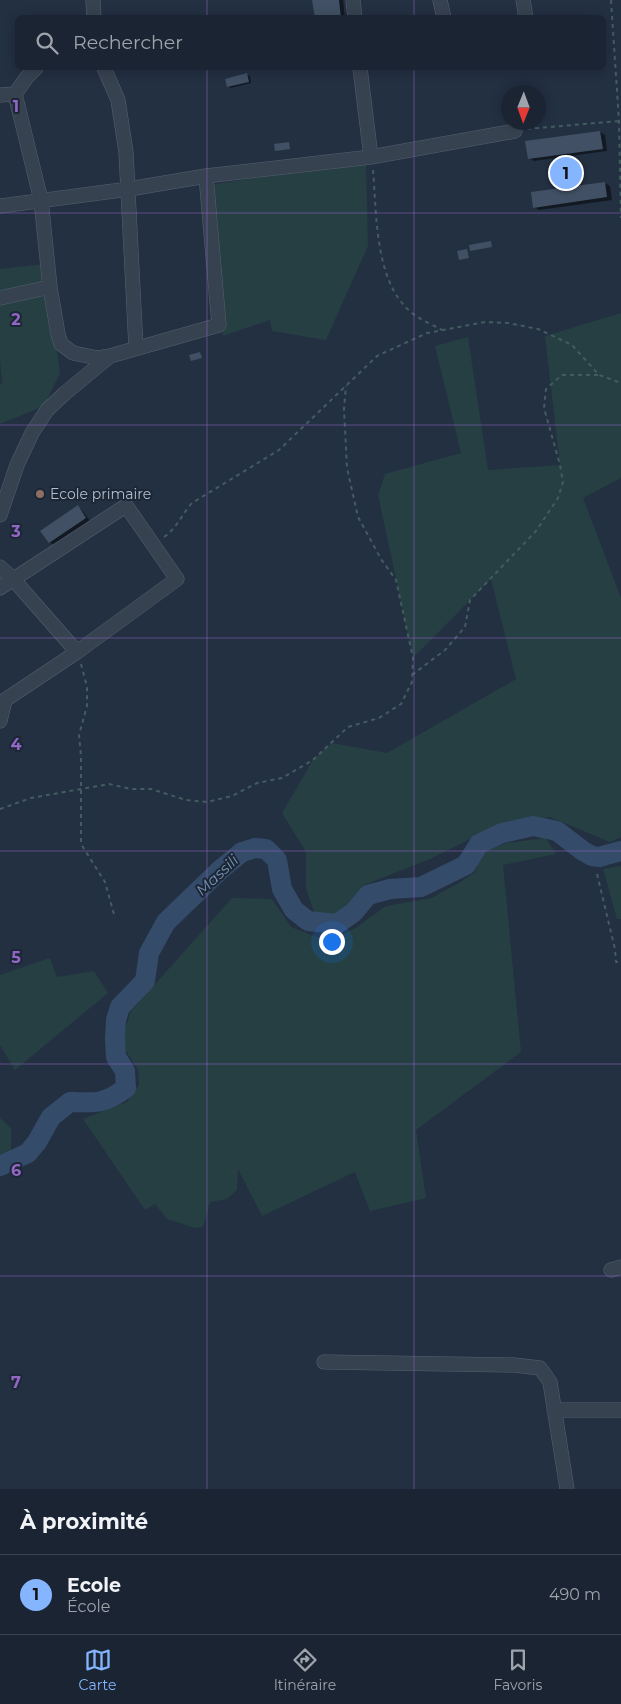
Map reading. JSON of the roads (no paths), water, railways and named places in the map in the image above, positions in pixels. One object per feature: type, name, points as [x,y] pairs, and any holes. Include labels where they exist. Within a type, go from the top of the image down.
[{"type":"street","points":[[353,0],[355,15]]},
{"type":"street","points":[[440,0],[443,15]]},
{"type":"street","points":[[523,0],[526,15]]},
{"type":"street","points":[[34,70],[16,94],[41,200],[50,287],[58,334],[61,344],[72,353],[98,358],[110,356],[220,325],[206,176]]},
{"type":"street","points":[[105,70],[118,100],[126,152],[136,348]]},
{"type":"street","points":[[360,70],[371,157]]},
{"type":"street","points":[[0,95],[16,94]]},
{"type":"street","points":[[0,206],[128,189],[206,176],[371,157],[515,131]]},
{"type":"street","points":[[0,298],[50,287]]},
{"type":"street","points":[[0,515],[16,465],[32,433],[47,410],[110,356]]},
{"type":"street","points":[[0,588],[124,507],[127,507],[177,581],[77,652],[2,698],[0,722]]},
{"type":"street","points":[[0,567],[14,579],[77,652]]},
{"type":"street","points":[[324,1362],[514,1365],[540,1368],[550,1382],[567,1489]]},
{"type":"street","points":[[554,1410],[621,1410]]},
{"type":"waterway","name":"Massili","points":[[0,1166],[28,1153],[37,1142],[51,1117],[70,1102],[106,1100],[126,1088],[125,1071],[116,1057],[116,1020],[120,1007],[145,981],[149,953],[166,922],[220,870],[242,852],[255,848],[266,849],[277,860],[282,889],[294,910],[308,921],[337,924],[354,912],[368,895],[390,889],[421,887],[466,865],[479,844],[502,833],[533,826],[557,831],[592,856],[599,857],[621,851]]},
{"type":"place","name":"Ecole","points":[[566,173]]},
{"type":"place","name":"Ecole primaire","points":[[40,494]]}]
